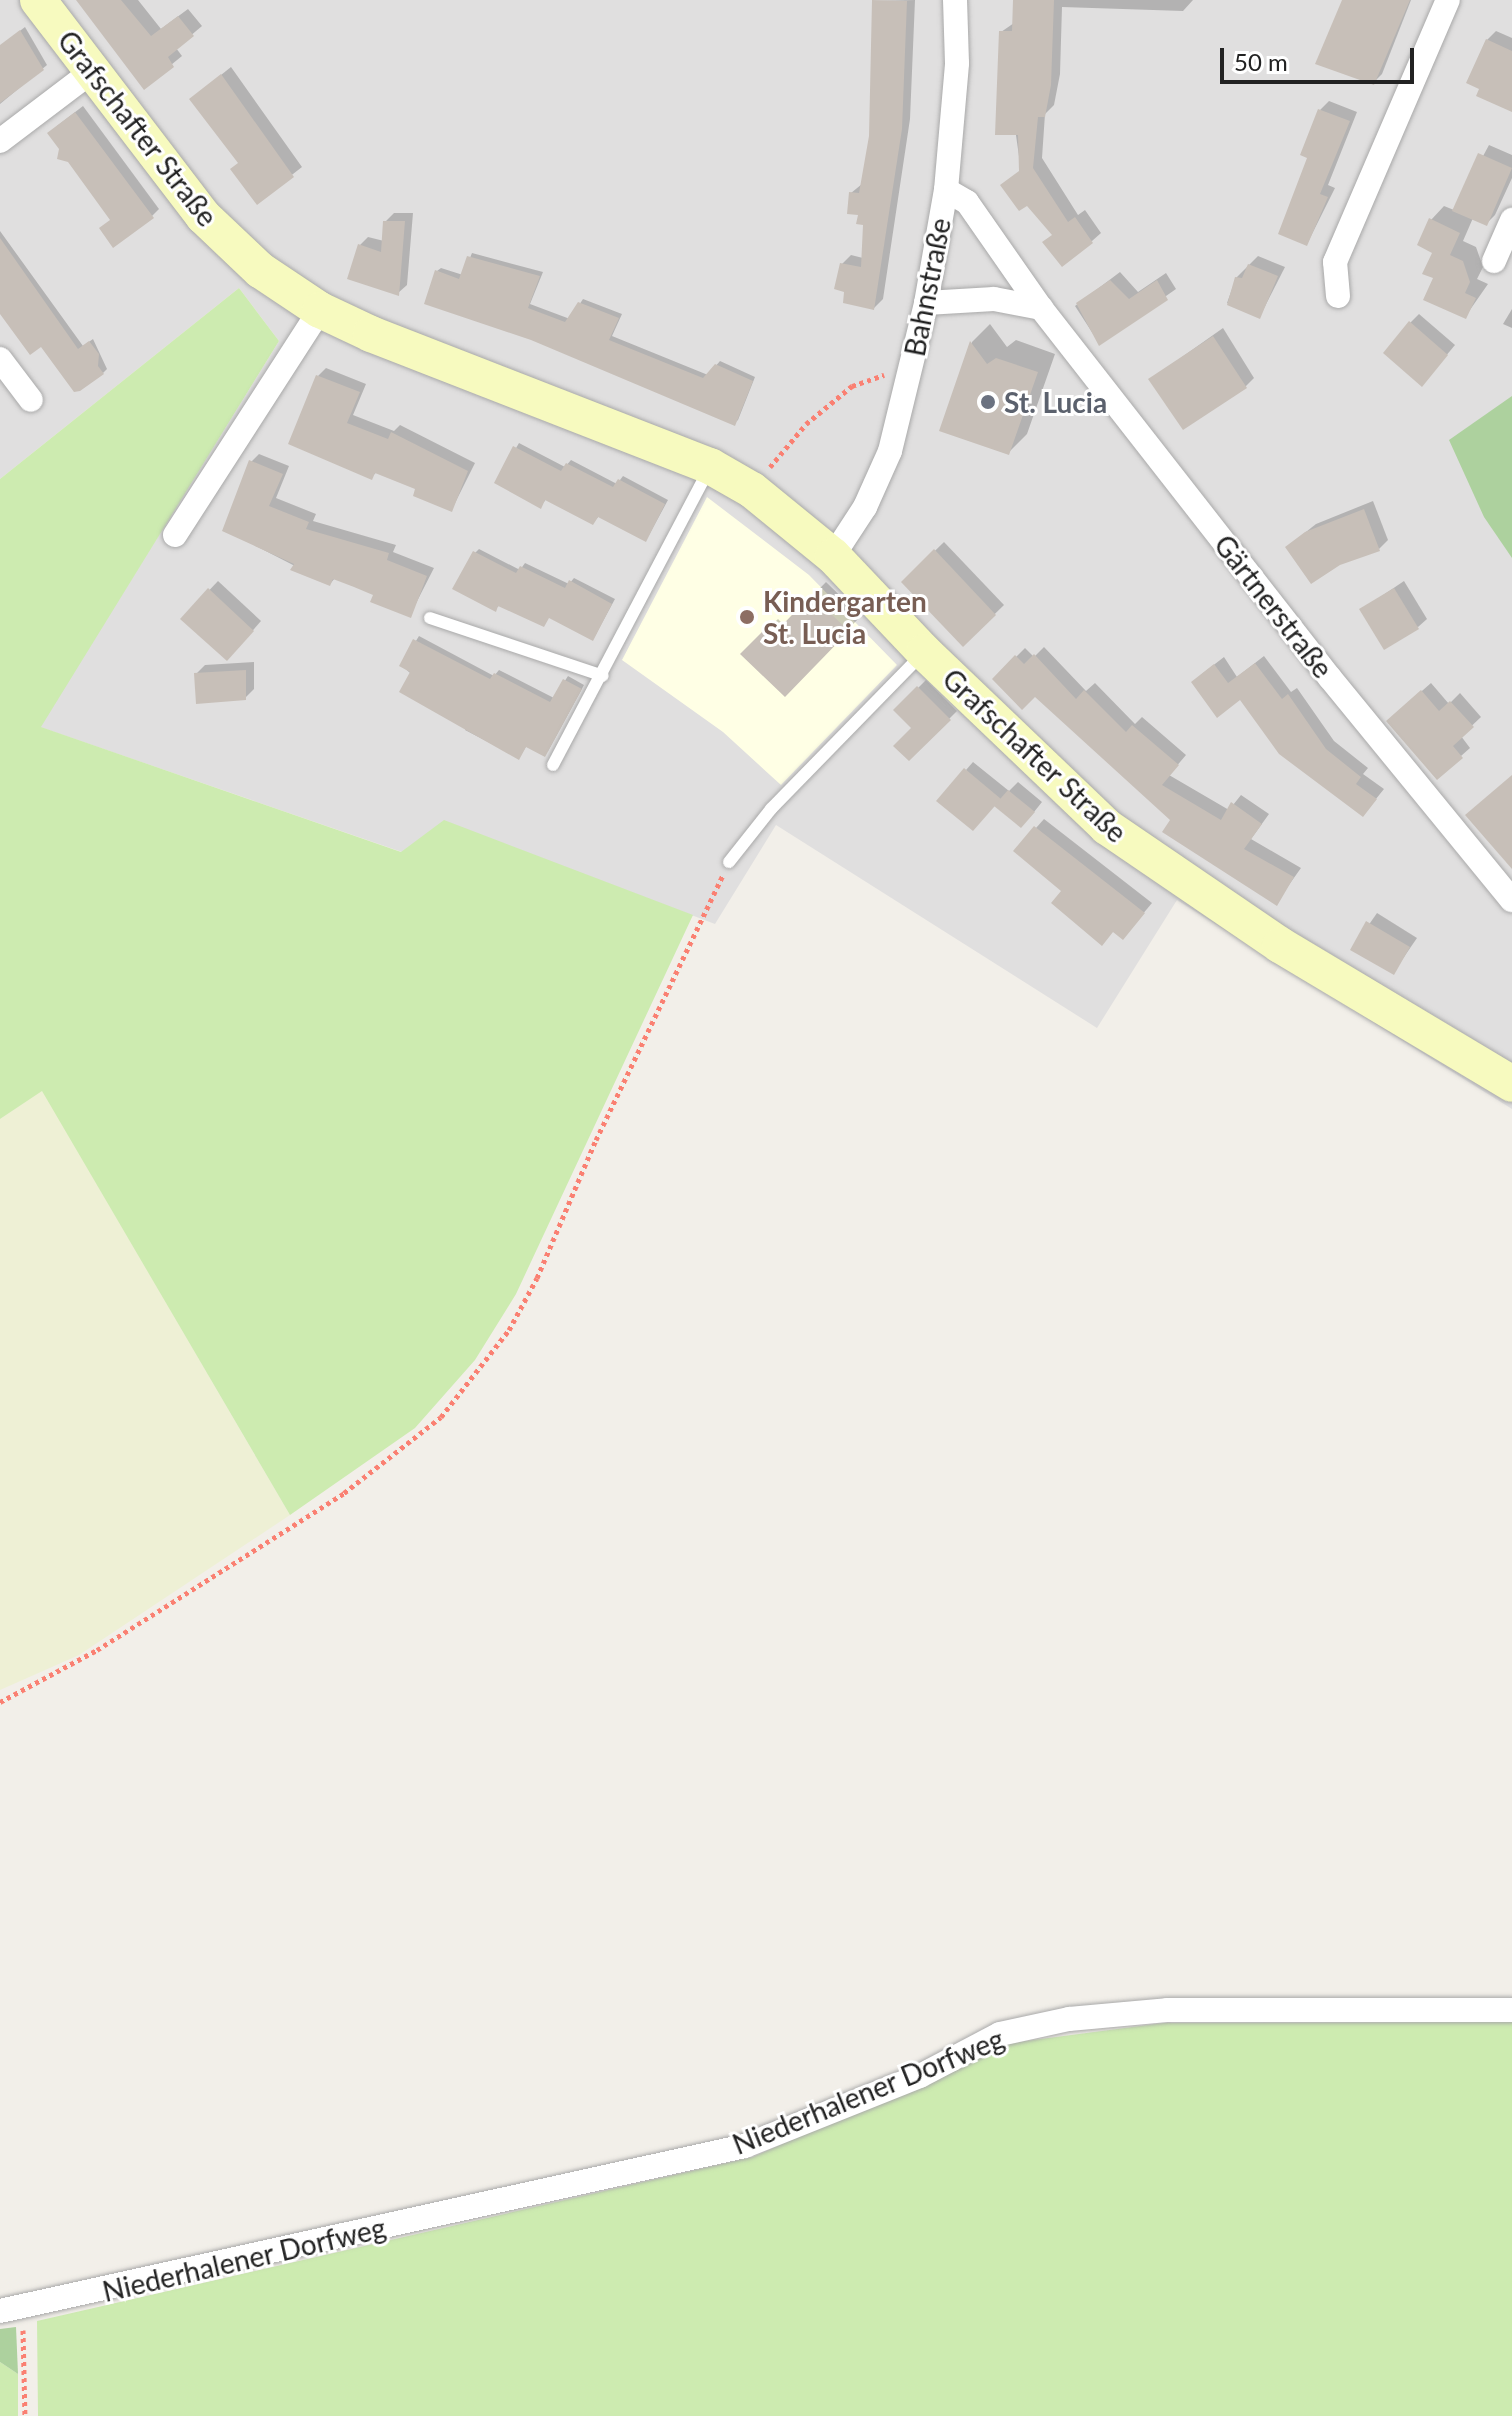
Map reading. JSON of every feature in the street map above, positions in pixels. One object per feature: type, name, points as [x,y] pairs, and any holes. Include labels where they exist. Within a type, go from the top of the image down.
[{"type":"main road","name":"Grafschafter Straße","points":[[38,0],[203,216],[260,270],[320,310],[710,466],[752,490],[833,556],[924,652],[1107,827],[1280,945],[1512,1084]]},
{"type":"street","name":"Bahnstraße","points":[[833,556],[865,507],[890,451],[926,303],[946,190],[957,63],[955,0]]},
{"type":"street","points":[[1338,296],[1335,262],[1448,0]]},
{"type":"street","points":[[0,141],[91,72]]},
{"type":"street","name":"Gärtnerstraße","points":[[946,190],[967,202],[1041,308],[1330,678],[1512,900]]},
{"type":"street","points":[[1494,261],[1512,220]]},
{"type":"street","points":[[926,303],[994,299],[1041,308]]},
{"type":"street","points":[[175,535],[320,310]]},
{"type":"street","points":[[0,359],[31,400]]},
{"type":"street","name":"Niederhalener Dorfweg","points":[[11,2310],[745,2146],[920,2076],[1000,2034],[1069,2019],[1167,2010],[1512,2010]]},
{"type":"lane","points":[[553,765],[603,676],[710,466]]},
{"type":"lane","points":[[430,618],[603,676]]},
{"type":"lane","points":[[729,862],[771,809],[924,652]]},
{"type":"path","points":[[752,490],[806,424],[852,386],[912,365]]},
{"type":"path","points":[[0,1702],[97,1650],[344,1493],[441,1417],[509,1330],[537,1278],[596,1140],[729,862]]},
{"type":"path","points":[[11,2310],[25,2416]]},
{"type":"shaded area","points":[[0,0],[1512,0],[1512,1109],[1177,900],[1097,1028],[776,825],[715,924],[444,821],[402,852],[40,727],[279,341],[239,288],[0,479]]},
{"type":"shaded area","name":"Kindergarten St. Lucia","points":[[707,497],[809,575],[897,665],[781,785],[723,732],[622,660]]},
{"type":"shaded area","points":[[42,1090],[290,1515],[79,1655],[0,1690],[0,1119]]},
{"type":"green space","points":[[239,288],[279,341],[41,727],[401,852],[444,820],[693,915],[516,1294],[475,1360],[415,1428],[290,1515],[42,1091],[0,1119],[0,479]]},
{"type":"green space","points":[[1512,396],[1512,558],[1484,517],[1449,440]]},
{"type":"green space","points":[[1512,2022],[1512,2416],[38,2416],[37,2321],[753,2157],[1010,2043],[1163,2023]]},
{"type":"green space","points":[[16,2327],[18,2374],[0,2362],[0,2329]]},
{"type":"green space","points":[[0,2362],[18,2374],[18,2416],[0,2416]]},
{"type":"building","points":[[76,0],[121,0],[151,36],[178,16],[194,36],[168,57],[174,67],[144,90]]},
{"type":"building","points":[[872,0],[907,1],[902,129],[874,310],[843,303],[844,292],[834,289],[840,263],[861,267],[863,225],[856,224],[858,215],[847,214],[849,192],[859,193],[869,136]]},
{"type":"building","points":[[1013,0],[1054,0],[1051,85],[1045,117],[1038,117],[1033,168],[1068,222],[1075,217],[1093,243],[1062,267],[1042,242],[1052,235],[1027,206],[1019,211],[1000,185],[1019,171],[1018,135],[995,135],[999,31],[1012,31]]},
{"type":"building","points":[[1342,0],[1410,0],[1374,85],[1315,64]]},
{"type":"building","points":[[20,30],[44,70],[0,103],[0,45]]},
{"type":"building","points":[[1486,39],[1512,51],[1512,112],[1476,96],[1479,89],[1466,83]]},
{"type":"building","points":[[221,74],[294,177],[257,205],[230,169],[238,163],[189,99]]},
{"type":"building","points":[[1318,109],[1350,121],[1320,194],[1328,197],[1307,246],[1278,234],[1307,158],[1300,155]]},
{"type":"building","points":[[75,112],[154,218],[113,248],[99,228],[110,220],[68,162],[57,159],[59,149],[47,133]]},
{"type":"building","points":[[1478,153],[1512,168],[1487,226],[1452,211]]},
{"type":"building","points":[[1429,218],[1460,233],[1450,255],[1463,261],[1470,282],[1465,293],[1476,298],[1466,319],[1423,300],[1433,278],[1422,274],[1432,253],[1417,245]]},
{"type":"building","points":[[383,221],[405,221],[399,296],[347,279],[358,244],[381,252]]},
{"type":"building","points":[[0,238],[78,349],[89,341],[99,354],[98,366],[104,374],[80,391],[74,392],[41,347],[30,355],[0,314]]},
{"type":"building","points":[[467,256],[540,276],[528,308],[565,322],[578,302],[619,318],[609,340],[703,378],[715,364],[753,381],[735,426],[531,340],[424,304],[435,270],[459,279]]},
{"type":"building","points":[[1248,264],[1278,276],[1260,319],[1227,305],[1235,277],[1242,278]]},
{"type":"building","points":[[1110,280],[1129,299],[1157,280],[1168,300],[1099,346],[1076,303]]},
{"type":"building","points":[[1409,321],[1448,355],[1422,387],[1383,353]]},
{"type":"building","points":[[1213,336],[1247,388],[1183,430],[1148,379]]},
{"type":"building","name":"St. Lucia","points":[[970,341],[987,364],[996,358],[1038,372],[1009,455],[939,431]]},
{"type":"building","points":[[316,375],[360,392],[347,423],[388,439],[391,432],[468,471],[452,512],[413,496],[415,489],[375,473],[372,480],[288,444]]},
{"type":"building","points":[[513,446],[561,471],[566,463],[613,487],[618,479],[665,504],[646,542],[598,517],[593,525],[545,500],[541,509],[494,483]]},
{"type":"building","points":[[249,460],[283,474],[269,506],[309,522],[306,529],[389,553],[387,560],[427,576],[411,618],[370,602],[373,595],[354,587],[333,579],[330,586],[290,570],[294,564],[222,531]]},
{"type":"building","points":[[1364,509],[1380,551],[1340,565],[1311,584],[1285,547],[1305,532]]},
{"type":"building","points":[[934,549],[996,615],[963,647],[901,582]]},
{"type":"building","points":[[473,551],[516,573],[520,566],[565,588],[569,580],[612,604],[593,641],[549,618],[544,627],[498,606],[496,612],[452,589]]},
{"type":"building","points":[[208,588],[254,631],[227,661],[180,619]]},
{"type":"building","points":[[1394,588],[1419,629],[1384,650],[1359,609]]},
{"type":"building","points":[[811,595],[849,631],[785,697],[740,654],[763,631],[770,638]]},
{"type":"building","points":[[413,639],[490,679],[494,673],[550,702],[563,679],[582,689],[545,757],[526,747],[519,760],[399,692],[410,672],[399,666]]},
{"type":"building","points":[[1034,654],[1076,699],[1084,690],[1126,732],[1132,725],[1179,765],[1162,785],[1221,820],[1231,802],[1262,824],[1244,849],[1294,877],[1277,906],[1162,832],[1170,820],[1035,697],[1022,710],[992,679],[1015,655],[1024,664]]},
{"type":"building","points":[[1255,663],[1282,699],[1288,694],[1326,749],[1361,777],[1356,784],[1377,799],[1363,817],[1279,754],[1240,700],[1217,718],[1191,682],[1214,664],[1228,683]]},
{"type":"building","points":[[246,670],[246,700],[196,704],[194,673]]},
{"type":"building","points":[[917,686],[951,720],[909,761],[893,746],[911,728],[893,710]]},
{"type":"building","points":[[1421,690],[1439,711],[1450,701],[1474,727],[1453,746],[1463,758],[1437,780],[1386,721]]},
{"type":"building","points":[[964,768],[1001,799],[973,831],[936,801]]},
{"type":"building","points":[[1512,775],[1512,869],[1465,815]]},
{"type":"building","points":[[1008,790],[1035,812],[1021,828],[994,806]]},
{"type":"building","points":[[1034,826],[1145,913],[1123,940],[1113,932],[1102,946],[1051,903],[1061,891],[1013,851]]},
{"type":"building","points":[[1366,921],[1410,947],[1394,975],[1350,950]]},
{"type":"place","name":"St. Lucia","points":[[988,402]]},
{"type":"place","name":"Kindergarten St. Lucia","points":[[747,617]]}]
